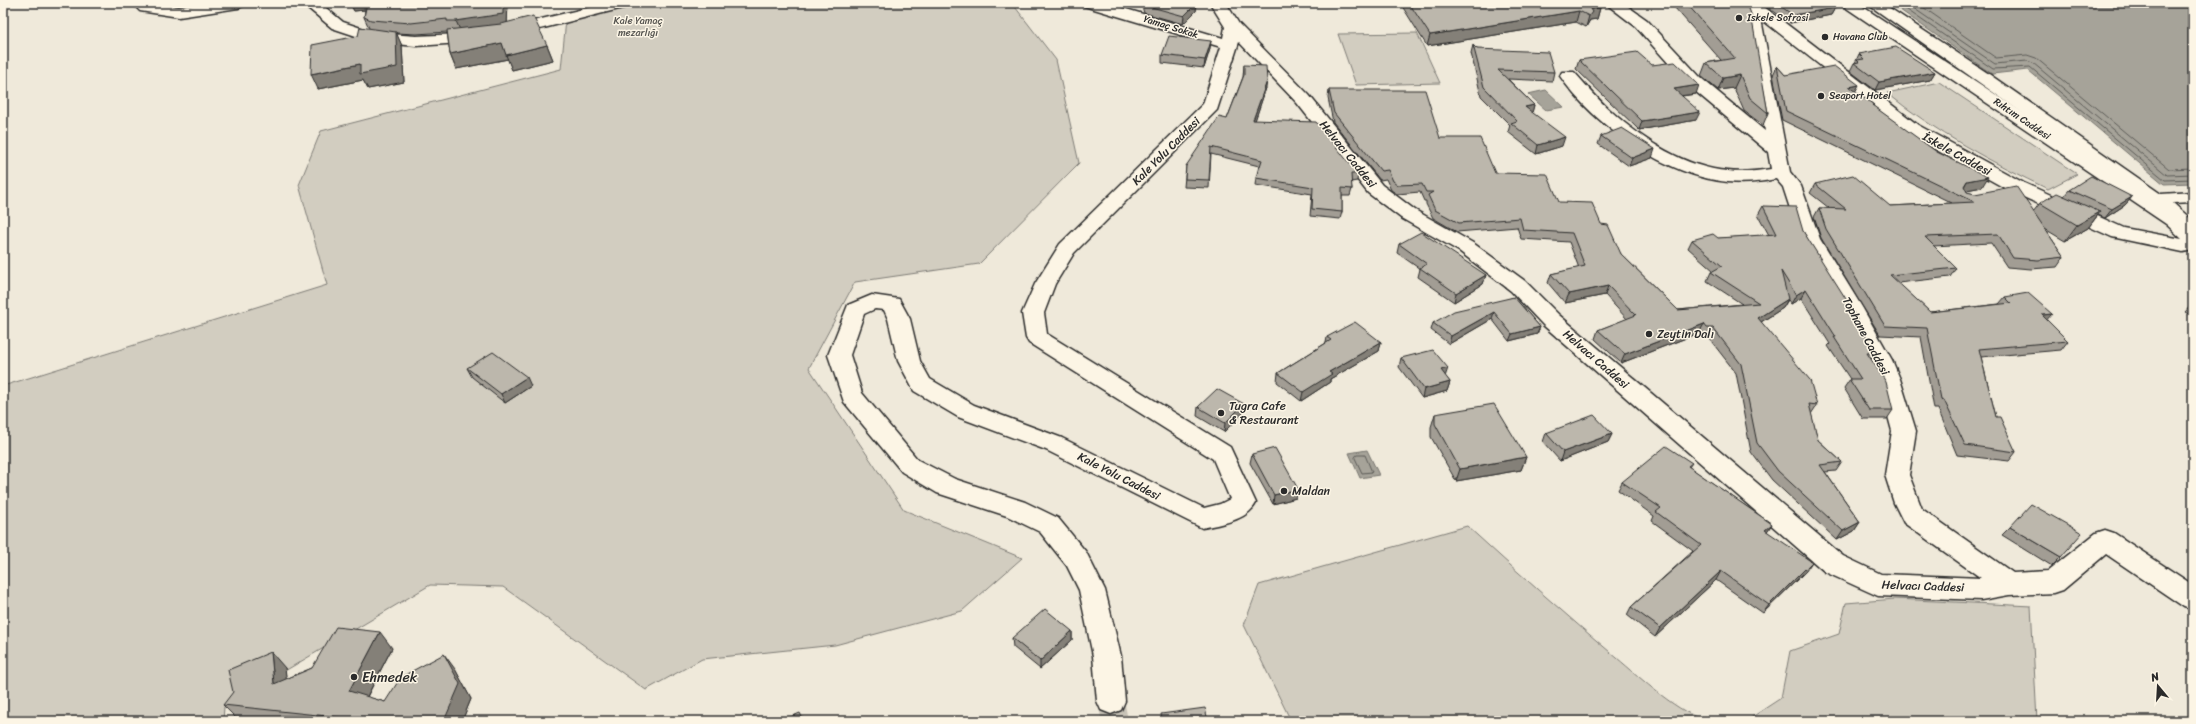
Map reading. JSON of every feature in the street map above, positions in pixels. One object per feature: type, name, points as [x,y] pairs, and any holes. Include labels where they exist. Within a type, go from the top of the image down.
[{"type":"street","points":[[147,5],[179,12],[238,3]]},
{"type":"street","points":[[310,3],[323,16],[357,32],[402,42],[488,35],[536,27],[626,3]]},
{"type":"street","points":[[323,3],[332,13],[334,22]]},
{"type":"street","name":"Yamaç Sokak","points":[[1089,3],[1232,36]]},
{"type":"street","points":[[1218,3],[1232,36]]},
{"type":"street","points":[[1613,3],[1641,22],[1695,82],[1776,149]]},
{"type":"street","name":"Rıhtım Caddesi","points":[[1847,3],[2173,220],[2186,231],[2193,241]]},
{"type":"street","points":[[1873,3],[1981,75],[2157,199],[2193,230]]},
{"type":"street","name":"Tophane Caddesi","points":[[1750,4],[1781,173],[1792,186],[1810,239],[1863,327],[1881,360],[1889,379],[1904,431],[1897,475],[1906,503],[1913,516],[2009,584]]},
{"type":"street","name":"İskele Caddesi","points":[[1750,4],[1912,129],[2017,187],[2119,233],[2183,246],[2191,244],[2193,241]]},
{"type":"street","name":"Helvacı Caddesi","points":[[1232,36],[1303,99],[1375,189],[1408,214],[1466,247],[1518,286],[1551,320],[1834,564],[1878,585],[1981,589],[2009,584]]},
{"type":"street","name":"Kale Yolu Caddesi","points":[[1111,701],[1107,656],[1092,590],[1078,560],[1049,525],[1016,509],[946,486],[910,466],[852,396],[839,355],[855,310],[872,302],[892,304],[899,318],[909,360],[922,384],[966,411],[1054,444],[1202,518],[1226,513],[1244,503],[1222,453],[1037,338],[1033,313],[1045,284],[1067,249],[1211,106],[1232,36]]},
{"type":"street","points":[[1568,76],[1605,115],[1634,138],[1670,159],[1708,173],[1728,176],[1760,176],[1781,173]]},
{"type":"street","points":[[1990,192],[2017,187]]},
{"type":"street","points":[[2157,199],[2193,197]]},
{"type":"street","points":[[2009,584],[2054,582],[2105,540],[2193,599]]},
{"type":"green space","name":"Kale Yamaç mezarlığı","points":[[633,3],[1012,3],[1056,60],[1079,163],[979,264],[855,282],[809,368],[904,510],[1022,558],[962,611],[835,645],[702,659],[646,690],[503,587],[430,585],[224,707],[223,721],[3,721],[3,386],[327,285],[299,185],[321,131],[561,69],[566,20]]},
{"type":"green space","points":[[1417,33],[1440,83],[1356,85],[1338,34]]},
{"type":"green space","points":[[1939,82],[2077,174],[2048,189],[2006,169],[1965,146],[1925,121],[1887,93]]},
{"type":"green space","points":[[1467,526],[1541,593],[1661,695],[1685,711],[1709,721],[1291,721],[1244,625],[1259,585]]},
{"type":"green space","points":[[1895,599],[2031,606],[2037,721],[1746,721],[1781,698],[1790,651],[1839,634],[1846,603]]},
{"type":"water","points":[[1890,3],[2193,3],[2193,183],[2164,184],[2028,70],[1992,74]]},
{"type":"water","points":[[1546,90],[1564,107],[1546,110],[1528,94]]},
{"type":"water","points":[[1367,450],[1379,475],[1360,478],[1349,453]]},
{"type":"building","points":[[367,3],[503,3],[503,14],[456,21],[447,21],[447,19],[411,23],[371,20],[364,17]]},
{"type":"building","points":[[1144,3],[1197,3],[1184,16],[1144,5]]},
{"type":"building","points":[[1409,3],[1600,3],[1600,8],[1590,9],[1592,12],[1589,16],[1579,11],[1430,35]]},
{"type":"building","points":[[1686,3],[1747,3],[1751,14],[1768,113],[1750,98],[1740,75],[1723,78],[1706,63],[1735,58]]},
{"type":"building","points":[[1776,3],[1827,3],[1835,8],[1793,15]]},
{"type":"building","points":[[533,16],[547,45],[506,55],[502,43],[450,54],[447,30],[501,24]]},
{"type":"building","points":[[360,27],[396,32],[397,67],[360,74],[360,64],[311,74],[312,45],[358,36]]},
{"type":"building","points":[[1169,36],[1211,41],[1205,60],[1162,55]]},
{"type":"building","points":[[1473,45],[1477,49],[1548,52],[1554,72],[1498,70],[1534,105],[1525,107],[1565,137],[1538,145],[1511,123],[1517,121],[1484,87]]},
{"type":"building","points":[[1896,47],[1935,72],[1879,82],[1854,63],[1859,62],[1857,60],[1864,59],[1859,54]]},
{"type":"building","points":[[1637,52],[1652,65],[1675,62],[1699,85],[1674,89],[1700,112],[1642,121],[1579,60]]},
{"type":"building","points":[[1244,65],[1266,66],[1267,81],[1253,120],[1316,122],[1358,174],[1351,174],[1352,189],[1342,188],[1342,212],[1312,209],[1313,187],[1256,178],[1262,160],[1211,147],[1209,180],[1185,179],[1186,166],[1219,117],[1227,119],[1244,75]]},
{"type":"building","points":[[1777,66],[1785,75],[1834,66],[1859,85],[1849,87],[1937,152],[1988,177],[1967,181],[1964,186],[1967,192],[1975,194],[2016,186],[2064,257],[2038,260],[2013,258],[1998,234],[1925,237],[1956,268],[1890,275],[1930,312],[2011,303],[2005,297],[2028,293],[2052,314],[2042,315],[2068,341],[1979,349],[1996,417],[2000,417],[2016,452],[1965,445],[1944,400],[1941,399],[1927,328],[1885,326],[1826,229],[1819,208],[1846,209],[1815,184],[1853,175],[1890,206],[1975,202],[1786,111]]},
{"type":"building","points":[[1329,90],[1425,90],[1440,138],[1480,138],[1495,173],[1547,174],[1559,202],[1592,203],[1601,224],[1608,225],[1621,254],[1678,310],[1759,303],[1711,272],[1722,266],[1692,240],[1713,234],[1718,238],[1777,234],[1763,206],[1796,207],[1803,231],[1846,299],[1875,353],[1867,353],[1886,382],[1893,410],[1869,410],[1849,379],[1861,379],[1806,289],[1796,295],[1781,271],[1788,299],[1758,318],[1810,380],[1817,405],[1809,404],[1818,440],[1842,462],[1820,465],[1860,522],[1843,531],[1778,471],[1757,443],[1741,364],[1713,328],[1707,328],[1704,324],[1625,354],[1598,330],[1636,315],[1608,286],[1569,294],[1551,274],[1585,266],[1572,233],[1523,230],[1520,218],[1459,223],[1435,210],[1428,195],[1433,192],[1426,192],[1422,184],[1398,185],[1393,181],[1388,170],[1381,171],[1334,113]]},
{"type":"building","points":[[1622,128],[1655,149],[1632,158],[1601,136]]},
{"type":"building","points":[[2091,176],[2132,197],[2112,209],[2069,190]]},
{"type":"building","points":[[2057,193],[2100,212],[2077,225],[2040,203]]},
{"type":"building","points":[[1421,232],[1486,275],[1456,293],[1420,268],[1427,264],[1399,244]]},
{"type":"building","points":[[1514,297],[1540,327],[1512,334],[1494,312],[1451,336],[1433,323],[1454,311]]},
{"type":"building","points":[[1355,322],[1381,342],[1329,372],[1332,374],[1303,392],[1278,373],[1331,340],[1327,337]]},
{"type":"building","points":[[1433,350],[1448,368],[1441,370],[1450,382],[1424,389],[1401,358]]},
{"type":"building","points":[[493,352],[527,377],[501,394],[467,368]]},
{"type":"building","points":[[1217,389],[1244,404],[1225,423],[1198,407]]},
{"type":"building","points":[[1494,404],[1526,457],[1460,469],[1435,424],[1435,414]]},
{"type":"building","points":[[1594,415],[1612,434],[1563,452],[1546,433]]},
{"type":"building","points":[[1666,446],[1692,463],[1688,466],[1772,524],[1765,530],[1812,562],[1769,605],[1721,571],[1660,628],[1631,607],[1701,545],[1656,512],[1661,508],[1622,482]]},
{"type":"building","points":[[1275,448],[1298,489],[1274,495],[1252,454]]},
{"type":"building","points":[[2031,504],[2082,533],[2061,557],[2010,527]]},
{"type":"building","points":[[1045,609],[1072,631],[1040,661],[1012,638]]},
{"type":"building","points":[[336,627],[380,632],[349,691],[385,702],[401,677],[444,654],[460,684],[444,721],[374,721],[223,705],[233,692],[228,670],[271,652],[274,684],[312,668]]},
{"type":"building","points":[[1205,708],[1208,721],[1162,721],[1161,714]]},
{"type":"building","points":[[800,713],[804,721],[781,721]]},
{"type":"tunnel","points":[[1111,701],[1115,721]]},
{"type":"place","name":"Iskele Sofrasi","points":[[1739,18]]},
{"type":"place","name":"Havana Club","points":[[1825,37]]},
{"type":"place","name":"Seaport Hotel","points":[[1821,96]]},
{"type":"place","name":"Zeytin Dalı","points":[[1649,334]]},
{"type":"place","name":"Tugra Cafe & Restaurant","points":[[1221,413]]},
{"type":"place","name":"Maldan","points":[[1284,491]]},
{"type":"place","name":"Ehmedek","points":[[354,677]]}]
